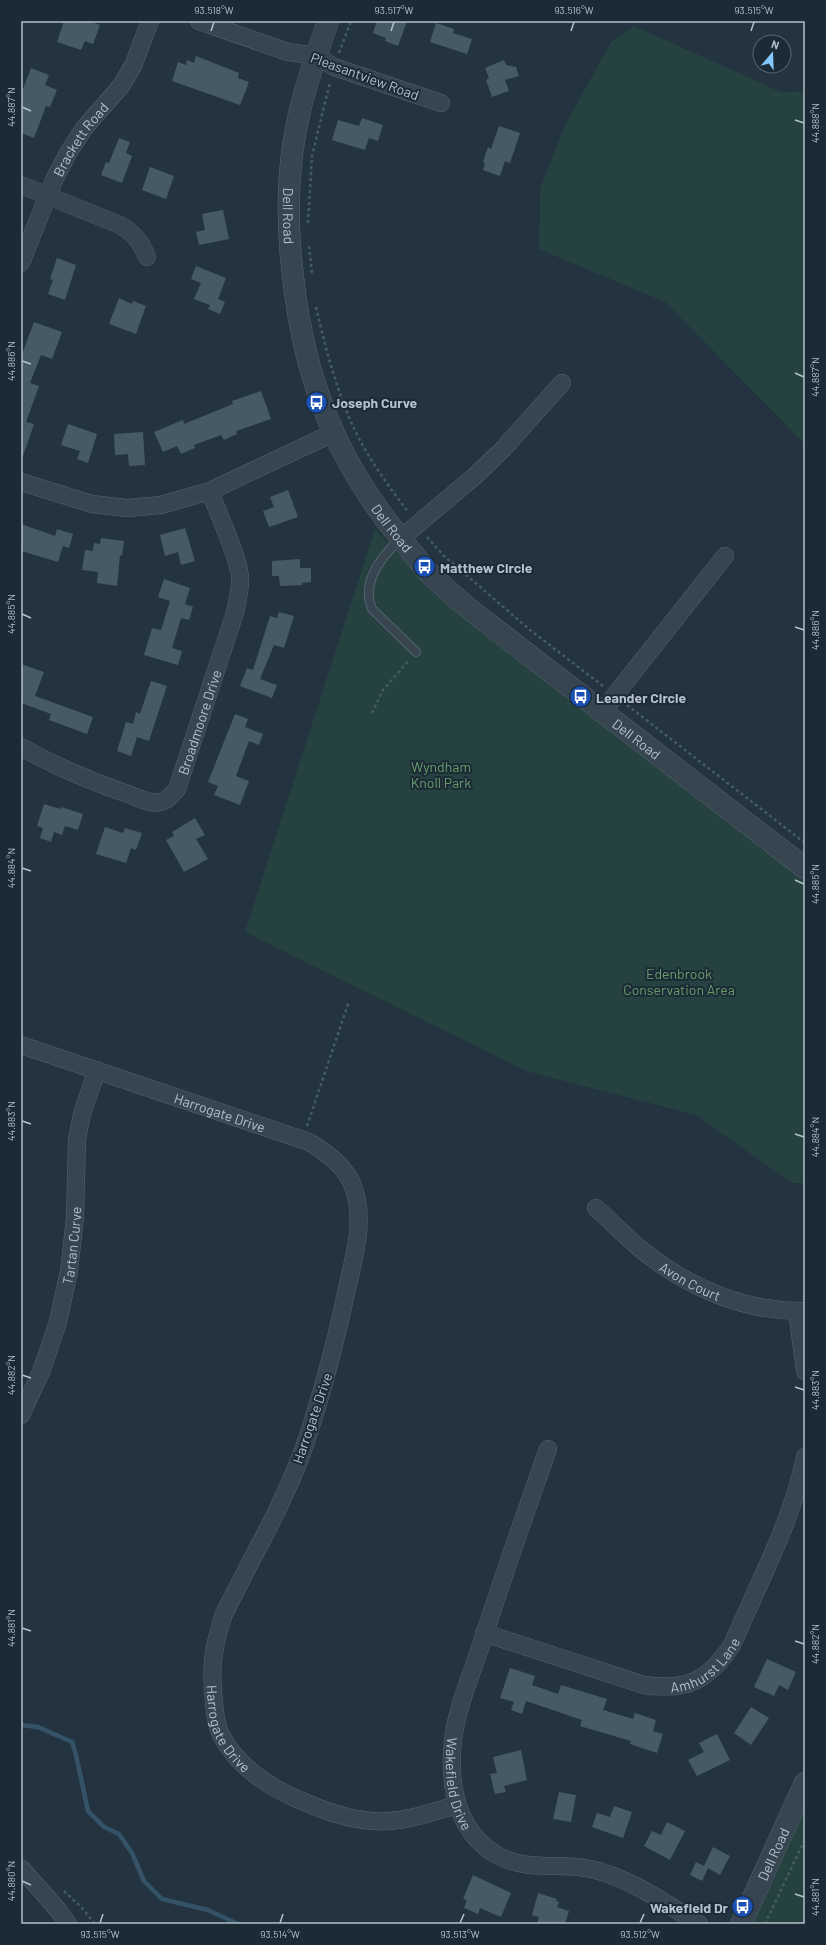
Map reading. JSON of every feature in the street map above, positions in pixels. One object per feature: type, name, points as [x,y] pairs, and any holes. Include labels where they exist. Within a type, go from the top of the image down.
[{"type":"street","name":"Brackett Road","points":[[21,263],[48,196],[68,153],[85,127],[121,86],[133,66],[150,21]]},
{"type":"street","name":"Pleasantview Road","points":[[199,21],[288,52],[317,56],[334,67],[441,103]]},
{"type":"street","name":"Dell Road","points":[[328,21],[301,106],[291,170],[288,230],[297,316],[304,350],[333,433],[352,470],[385,519],[433,577],[476,615],[604,713],[803,861]]},
{"type":"street","points":[[21,185],[120,225],[132,232],[142,244],[147,258]]},
{"type":"street","points":[[400,538],[480,471],[504,448],[562,383]]},
{"type":"street","points":[[21,482],[92,504],[127,508],[161,505],[210,491],[333,433]]},
{"type":"street","name":"Broadmoore Drive","points":[[21,747],[76,775],[149,802],[160,802],[170,798],[177,789],[235,613],[239,595],[240,576],[235,558],[210,491]]},
{"type":"street","points":[[604,713],[615,695],[725,556]]},
{"type":"street","name":"Harrogate Drive","points":[[21,1045],[302,1140],[327,1153],[342,1168],[354,1187],[358,1208],[359,1230],[334,1346],[320,1401],[301,1454],[224,1614],[215,1641],[211,1669],[216,1716],[220,1734],[230,1750],[243,1764],[265,1782],[291,1797],[318,1808],[364,1820],[389,1821],[416,1816],[457,1805]]},
{"type":"street","name":"Tartan Curve","points":[[21,1415],[41,1372],[58,1322],[69,1271],[75,1218],[77,1139],[82,1114],[97,1070]]},
{"type":"street","name":"Avon Court","points":[[596,1208],[642,1251],[674,1274],[701,1288],[745,1304],[782,1310],[801,1311]]},
{"type":"street","points":[[801,1311],[805,1371]]},
{"type":"street","name":"Wakefield Drive","points":[[548,1448],[484,1633],[456,1725],[452,1752],[452,1771],[457,1805],[465,1824],[480,1842],[497,1855],[518,1863],[539,1867],[589,1869],[612,1874],[634,1885],[699,1924]]},
{"type":"street","name":"Amhurst Lane","points":[[484,1633],[644,1685],[665,1688],[685,1685],[705,1676],[720,1662],[732,1645],[799,1486],[805,1457]]},
{"type":"street","name":"Dell Road","points":[[741,1924],[805,1783]]},
{"type":"street","points":[[21,1868],[58,1910],[68,1924]]},
{"type":"lane","points":[[400,538],[378,563],[371,584],[369,603],[372,609],[416,652]]},
{"type":"path","points":[[372,713],[383,690],[416,652]]},
{"type":"path","points":[[302,1140],[349,1001]]},
{"type":"path","points":[[765,1924],[805,1839]]},
{"type":"path","points":[[61,1888],[82,1908],[95,1924]]},
{"type":"green space","points":[[634,26],[781,92],[805,91],[805,444],[665,302],[539,249],[540,189],[565,125],[611,42]]},
{"type":"green space","points":[[375,529],[424,581],[805,881],[805,1183],[792,1183],[696,1115],[526,1071],[245,932]]},
{"type":"green space","points":[[805,1809],[805,1924],[753,1924]]},
{"type":"building","points":[[64,21],[89,21],[100,25],[93,44],[85,41],[81,50],[57,42]]},
{"type":"building","points":[[377,21],[407,21],[398,46],[385,41],[386,38],[373,33]]},
{"type":"building","points":[[436,23],[454,29],[453,33],[472,39],[467,54],[430,42]]},
{"type":"building","points":[[196,56],[239,73],[238,78],[249,82],[240,105],[172,81],[178,62],[186,65],[187,60],[194,63]]},
{"type":"building","points":[[504,60],[506,65],[516,67],[519,76],[505,80],[509,91],[492,97],[486,80],[489,78],[485,68]]},
{"type":"building","points":[[31,68],[49,75],[45,85],[57,90],[50,107],[46,106],[34,138],[21,133],[21,94]]},
{"type":"building","points":[[362,118],[383,125],[378,141],[369,138],[365,150],[332,140],[338,120],[359,126]]},
{"type":"building","points":[[499,126],[520,133],[510,163],[505,161],[500,176],[483,170],[485,163],[483,162],[488,147],[491,149]]},
{"type":"building","points":[[119,138],[130,142],[126,153],[132,156],[122,183],[101,175],[106,162],[109,163]]},
{"type":"building","points":[[150,167],[174,176],[166,199],[142,190]]},
{"type":"building","points":[[223,210],[229,239],[199,245],[196,232],[205,230],[202,214]]},
{"type":"building","points":[[57,258],[76,265],[65,300],[48,294],[53,280],[50,279]]},
{"type":"building","points":[[196,266],[226,278],[218,299],[225,302],[220,314],[208,309],[210,305],[194,299],[201,283],[191,279]]},
{"type":"building","points":[[119,298],[132,304],[133,301],[146,306],[136,334],[109,324]]},
{"type":"building","points":[[34,322],[62,332],[52,359],[41,355],[30,383],[39,386],[26,422],[34,424],[23,456],[21,456],[21,357]]},
{"type":"building","points":[[261,391],[271,419],[236,431],[237,434],[224,440],[221,435],[194,445],[195,448],[181,454],[177,446],[163,452],[154,432],[183,420],[184,424],[233,404],[232,401]]},
{"type":"building","points":[[68,424],[97,434],[88,463],[77,459],[80,451],[61,445]]},
{"type":"building","points":[[143,432],[145,465],[129,466],[128,454],[115,455],[114,434]]},
{"type":"building","points":[[288,490],[298,517],[269,527],[263,511],[274,507],[270,497]]},
{"type":"building","points":[[21,524],[55,536],[57,529],[73,534],[69,548],[63,546],[58,562],[21,551]]},
{"type":"building","points":[[185,528],[195,561],[181,565],[178,552],[165,556],[160,535]]},
{"type":"building","points":[[101,538],[124,541],[122,556],[120,555],[117,586],[97,583],[98,572],[82,570],[85,550],[93,551],[94,543],[100,544]]},
{"type":"building","points":[[300,559],[300,568],[311,568],[311,582],[302,583],[302,585],[280,586],[279,576],[272,576],[272,561]]},
{"type":"building","points":[[164,579],[190,588],[185,604],[193,607],[189,620],[181,618],[172,648],[182,651],[178,665],[144,655],[152,628],[161,630],[170,601],[158,597]]},
{"type":"building","points":[[279,612],[294,616],[284,648],[274,645],[260,679],[277,685],[272,698],[240,686],[247,668],[253,670],[270,616],[277,618]]},
{"type":"building","points":[[21,664],[44,672],[35,696],[93,717],[87,734],[49,720],[51,714],[21,703]]},
{"type":"building","points":[[151,681],[167,686],[149,741],[137,737],[131,756],[117,751],[126,722],[133,724],[136,712],[140,714]]},
{"type":"building","points":[[235,714],[248,719],[245,727],[263,734],[259,745],[249,741],[236,776],[249,781],[240,805],[214,795],[218,786],[208,782]]},
{"type":"building","points":[[44,804],[60,809],[61,807],[83,814],[78,830],[65,826],[62,835],[54,832],[51,842],[40,838],[43,828],[37,826]]},
{"type":"building","points":[[195,818],[205,835],[196,839],[208,859],[184,872],[166,840],[174,836],[172,832]]},
{"type":"building","points":[[105,827],[123,833],[125,828],[142,833],[136,850],[131,848],[126,863],[96,854]]},
{"type":"building","points":[[767,1659],[796,1672],[788,1690],[779,1685],[774,1696],[754,1687]]},
{"type":"building","points":[[510,1668],[535,1676],[532,1685],[558,1694],[561,1685],[607,1699],[603,1710],[633,1719],[635,1713],[656,1720],[653,1731],[663,1734],[657,1753],[630,1744],[631,1741],[580,1726],[582,1720],[526,1701],[522,1714],[511,1710],[514,1702],[500,1698]]},
{"type":"building","points":[[751,1707],[769,1718],[751,1745],[734,1733]]},
{"type":"building","points":[[717,1734],[730,1760],[697,1776],[688,1760],[704,1752],[699,1743]]},
{"type":"building","points":[[521,1750],[527,1780],[504,1786],[506,1792],[495,1794],[490,1774],[497,1773],[493,1757]]},
{"type":"building","points":[[559,1792],[576,1795],[571,1822],[553,1819]]},
{"type":"building","points":[[614,1806],[632,1812],[623,1838],[592,1827],[597,1813],[610,1817]]},
{"type":"building","points":[[667,1822],[685,1831],[670,1860],[644,1846],[652,1831],[661,1835]]},
{"type":"building","points":[[713,1847],[730,1856],[720,1875],[708,1868],[702,1881],[690,1875],[696,1862],[704,1866]]},
{"type":"building","points":[[473,1875],[511,1893],[501,1917],[480,1908],[478,1914],[464,1908],[467,1900],[463,1899]]},
{"type":"building","points":[[538,1893],[557,1899],[556,1901],[559,1902],[557,1907],[569,1911],[565,1924],[537,1924],[539,1917],[532,1915]]},
{"type":"waterway","points":[[21,1725],[38,1727],[72,1742],[88,1811],[104,1827],[119,1834],[132,1853],[144,1881],[162,1899],[208,1910],[238,1924]]},
{"type":"place","name":"Joseph Curve","points":[[316,402]]},
{"type":"place","name":"Matthew Circle","points":[[424,567]]},
{"type":"place","name":"Leander Circle","points":[[580,697]]},
{"type":"place","name":"Wakefield Dr","points":[[743,1907]]},
{"type":"park label","name":"Wyndham Knoll Park","points":[[441,774]]},
{"type":"park label","name":"Edenbrook Conservation Area","points":[[679,982]]}]
